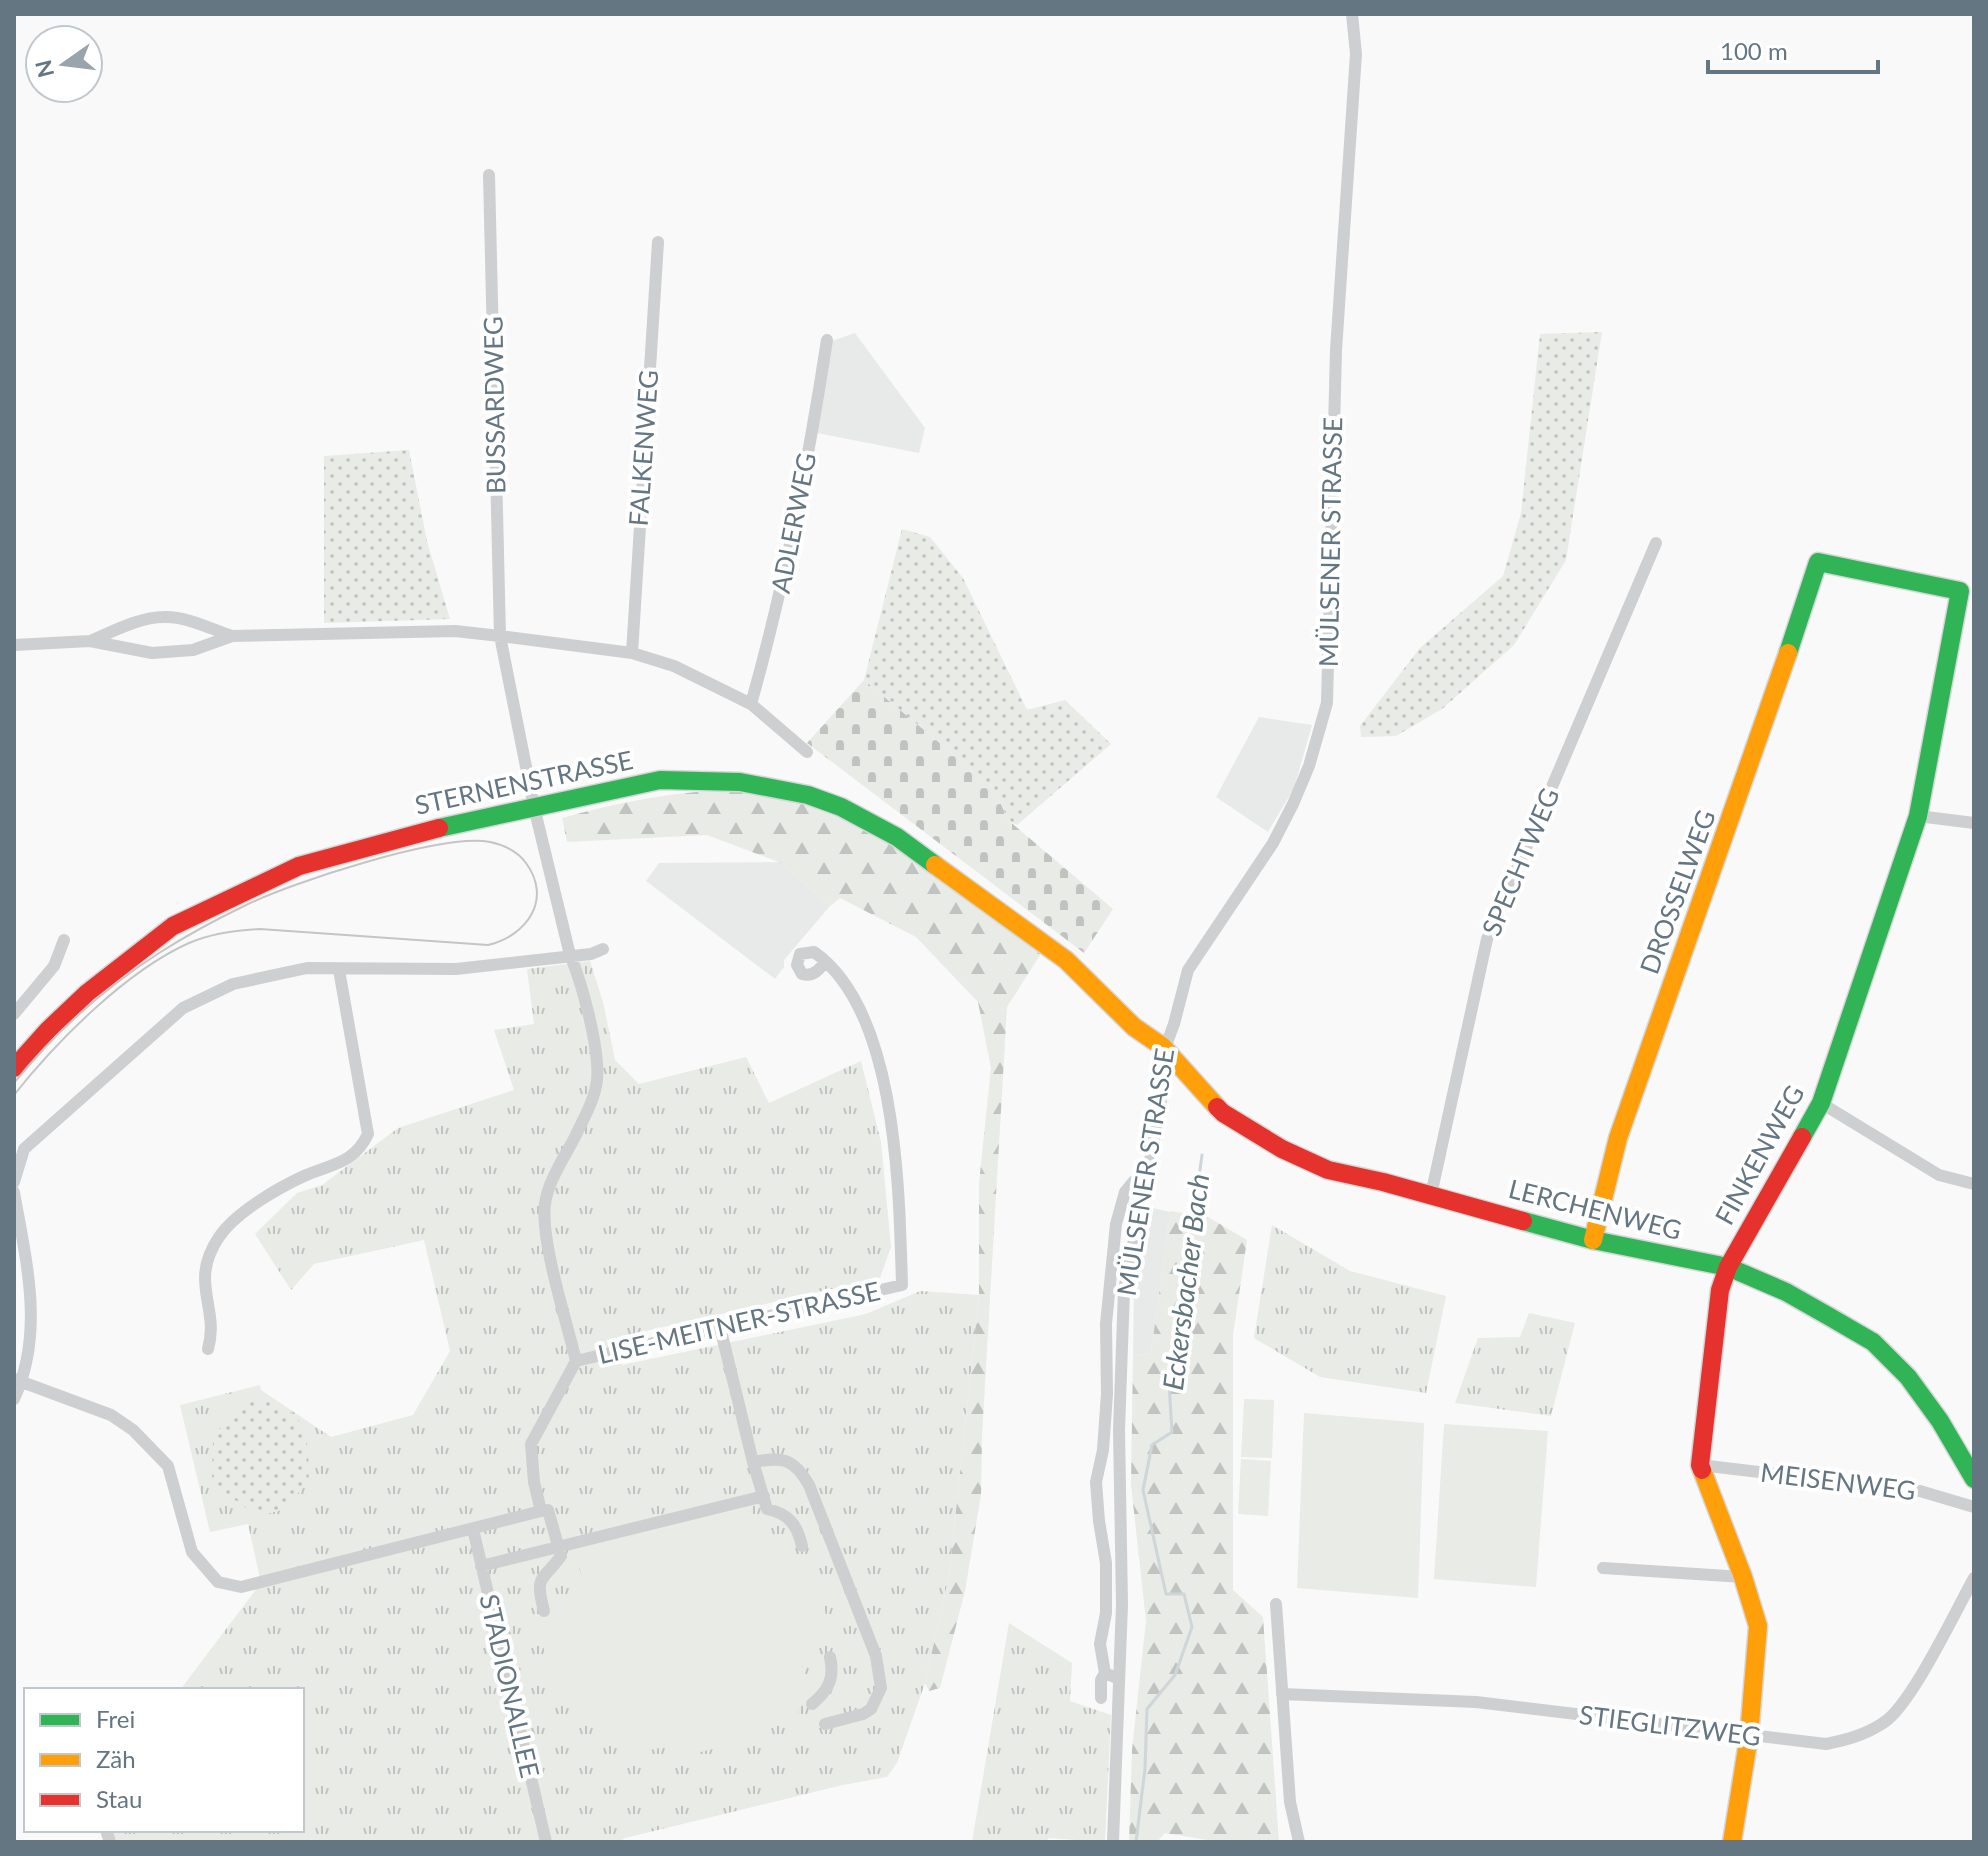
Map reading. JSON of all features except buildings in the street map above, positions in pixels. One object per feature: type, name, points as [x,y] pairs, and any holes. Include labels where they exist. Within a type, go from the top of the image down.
[{"type":"street","name":"MÜLSENER STRASSE","points":[[1113,1842],[1122,1604],[1119,1430],[1124,1290],[1161,1105],[1159,1064],[1174,1024],[1188,970],[1273,843],[1313,755],[1327,703],[1336,350],[1356,54],[1352,14]]},
{"type":"street","name":"BUSSARDWEG","points":[[489,175],[500,636],[534,807],[570,955],[578,973],[593,1043],[597,1081],[591,1104],[551,1184],[544,1205],[548,1246],[576,1361]]},
{"type":"street","name":"FALKENWEG","points":[[632,653],[658,242]]},
{"type":"street","name":"ADLERWEG","points":[[751,704],[773,628],[805,480],[827,340]]},
{"type":"street","name":"SPECHTWEG","points":[[1431,1195],[1487,939],[1656,543]]},
{"type":"street","name":"FINKENWEG","points":[[1732,1842],[1749,1736],[1758,1626],[1743,1577],[1700,1465],[1720,1290],[1728,1267],[1821,1103],[1918,816],[1960,591],[1818,562]]},
{"type":"street","name":"DROSSELWEG","points":[[1593,1240],[1618,1138],[1750,766],[1818,562]]},
{"type":"street","points":[[90,641],[138,622],[164,617],[196,623],[232,636]]},
{"type":"street","points":[[14,645],[90,641],[152,653],[193,650],[232,636],[455,631],[632,653],[674,666],[751,704],[807,752]]},
{"type":"street","name":"STERNENSTRASSE","points":[[14,1068],[87,993],[173,926],[299,866],[405,835],[660,780],[740,782],[808,795],[841,807],[897,837],[1066,960],[1134,1027],[1163,1047]]},
{"type":"street","points":[[1918,816],[1974,823]]},
{"type":"street","points":[[14,1014],[54,966],[64,940]]},
{"type":"street","points":[[14,1182],[24,1149],[183,1008],[233,984],[307,968],[456,969],[591,954],[603,949]]},
{"type":"street","name":"LISE-MEITNER-STRASSE","points":[[576,1361],[902,1285],[899,1183],[884,1083],[855,999],[825,962]]},
{"type":"street","points":[[208,1349],[212,1334],[203,1280],[220,1236],[279,1188],[347,1160],[361,1149],[368,1134],[339,970]]},
{"type":"street","name":"LERCHENWEG","points":[[1163,1047],[1223,1113],[1282,1149],[1328,1170],[1593,1240],[1728,1267],[1786,1292],[1873,1342],[1908,1377],[1940,1421],[1974,1479]]},
{"type":"street","points":[[1821,1103],[1939,1175],[1974,1184]]},
{"type":"street","points":[[1101,1698],[1101,1680],[1105,1673],[1100,1644],[1106,1613],[1106,1563],[1096,1482],[1103,1450],[1107,1394],[1106,1324],[1116,1224],[1125,1192],[1134,1181],[1146,1178]]},
{"type":"street","points":[[14,1192],[33,1306],[32,1331],[14,1399]]},
{"type":"street","points":[[720,1327],[767,1509],[787,1516],[795,1525],[802,1546]]},
{"type":"street","points":[[544,1611],[540,1585],[546,1570],[561,1556],[534,1482],[531,1444],[576,1361]]},
{"type":"street","points":[[18,1381],[111,1415],[133,1430],[168,1466],[192,1552],[218,1582],[241,1587],[544,1510]]},
{"type":"street","points":[[753,1462],[779,1458],[787,1460],[801,1472],[809,1485],[876,1656],[881,1688],[871,1709],[850,1719],[825,1724]]},
{"type":"street","name":"MEISENWEG","points":[[1700,1465],[1920,1491],[1974,1507]]},
{"type":"street","points":[[481,1566],[764,1496]]},
{"type":"street","name":"STADIONALLEE","points":[[473,1529],[546,1842]]},
{"type":"street","points":[[1603,1568],[1743,1577]]},
{"type":"street","name":"STIEGLITZWEG","points":[[1282,1694],[1476,1702],[1826,1744],[1853,1739],[1886,1722],[1907,1697],[1974,1578]]},
{"type":"street","points":[[1276,1604],[1290,1802],[1299,1842]]},
{"type":"street","points":[[812,1704],[829,1689],[830,1657]]},
{"type":"street","points":[[1105,1673],[1119,1679]]},
{"type":"shaded area","points":[[855,333],[925,428],[919,453],[817,433],[832,341]]},
{"type":"shaded area","points":[[1259,717],[1312,725],[1294,788],[1268,832],[1216,797]]},
{"type":"shaded area","points":[[779,862],[830,906],[784,960],[784,967],[775,979],[646,881],[659,863]]},
{"type":"shaded area","points":[[1149,1207],[1170,1212],[1151,1353],[1133,1355],[1134,1287]]},
{"type":"green space","points":[[1602,332],[1566,560],[1514,645],[1442,709],[1396,736],[1361,737],[1360,726],[1420,648],[1503,576],[1521,513],[1540,334]]},
{"type":"green space","points":[[409,450],[427,541],[450,619],[324,623],[324,456]]},
{"type":"green space","points":[[902,529],[930,537],[963,578],[1027,710],[1065,700],[1111,744],[1017,825],[1008,820],[994,788],[864,680]]},
{"type":"green space","points":[[864,680],[994,788],[1008,820],[1113,909],[1084,953],[807,743]]},
{"type":"green space","points":[[738,789],[819,806],[871,829],[946,879],[1042,952],[1007,1007],[981,1495],[965,1591],[940,1688],[929,1691],[925,1683],[949,1576],[979,1295],[979,1183],[991,1068],[978,1002],[916,937],[840,898],[830,906],[779,862],[707,835],[567,842],[562,818],[649,798]]},
{"type":"green space","points":[[590,961],[603,1002],[615,1060],[639,1084],[746,1057],[769,1103],[861,1061],[881,1142],[891,1247],[880,1278],[606,1340],[622,1365],[866,1314],[920,1291],[979,1295],[949,1576],[925,1683],[897,1763],[887,1777],[843,1785],[618,1842],[114,1842],[112,1832],[304,1832],[304,1688],[182,1688],[261,1583],[248,1524],[210,1532],[180,1405],[260,1385],[261,1390],[331,1437],[413,1415],[450,1351],[424,1240],[314,1264],[291,1290],[255,1234],[297,1193],[322,1185],[398,1128],[514,1090],[494,1030],[534,1024],[527,969]]},
{"type":"green space","points":[[1170,1211],[1208,1217],[1247,1240],[1233,1335],[1233,1590],[1263,1617],[1279,1842],[1219,1842],[1165,1833],[1157,1842],[1129,1842],[1132,1750],[1146,1621],[1131,1485],[1133,1355],[1151,1353]]},
{"type":"green space","points":[[1272,1225],[1350,1271],[1446,1296],[1426,1393],[1320,1377],[1254,1338]]},
{"type":"green space","points":[[1529,1313],[1575,1323],[1551,1416],[1455,1403],[1478,1338],[1520,1337]]},
{"type":"green space","points":[[246,1398],[292,1413],[300,1422],[308,1446],[309,1481],[283,1510],[257,1516],[212,1483],[213,1437]]},
{"type":"green space","points":[[1244,1399],[1274,1400],[1272,1458],[1241,1457]]},
{"type":"green space","points":[[1304,1413],[1424,1423],[1418,1598],[1297,1588]]},
{"type":"green space","points":[[1444,1424],[1548,1431],[1536,1587],[1434,1579]]},
{"type":"green space","points":[[1241,1459],[1271,1461],[1268,1516],[1238,1514]]},
{"type":"green space","points":[[749,1505],[757,1540],[772,1539],[779,1565],[812,1557],[832,1640],[798,1648],[804,1672],[791,1680],[799,1715],[756,1725],[759,1738],[671,1759],[668,1746],[624,1756],[616,1721],[602,1723],[596,1697],[557,1706],[538,1623],[576,1614],[571,1587],[583,1582],[574,1547]]},
{"type":"green space","points":[[1009,1623],[1072,1663],[1070,1701],[1111,1715],[1105,1842],[1049,1838],[1046,1842],[972,1842]]},
{"type":"waterway","name":"Eckersbacher Bach","points":[[1136,1842],[1145,1769],[1147,1709],[1175,1675],[1192,1627],[1184,1594],[1166,1594],[1143,1490],[1152,1445],[1172,1432],[1169,1383],[1174,1330],[1185,1279],[1202,1155]]},
{"type":"tram line","points":[[14,1083],[63,1029],[119,981],[190,934],[266,896],[366,862],[468,841],[490,842],[510,850],[523,859],[534,877],[536,903],[524,925],[514,934],[488,945],[260,929],[224,933],[189,943],[165,955],[117,989],[71,1031],[14,1095]]},
{"type":"traffic: fast","points":[[1788,653],[1818,562],[1960,591],[1918,816],[1821,1103],[1802,1137]]},
{"type":"traffic: fast","points":[[439,828],[660,780],[740,782],[808,795],[841,807],[897,837],[935,865]]},
{"type":"traffic: fast","points":[[1523,1221],[1593,1240],[1728,1267],[1786,1292],[1830,1317],[1873,1342],[1908,1377],[1940,1421],[1974,1479]]},
{"type":"traffic: slow","points":[[1593,1240],[1618,1138],[1788,653]]},
{"type":"traffic: slow","points":[[935,865],[1066,960],[1134,1027],[1163,1047],[1217,1107]]},
{"type":"traffic: slow","points":[[1702,1470],[1743,1577],[1758,1626],[1749,1736],[1732,1842]]},
{"type":"traffic: jam","points":[[14,1068],[87,993],[173,926],[299,866],[439,828]]},
{"type":"traffic: jam","points":[[1217,1107],[1282,1149],[1328,1170],[1523,1221]]},
{"type":"traffic: jam","points":[[1702,1470],[1700,1465],[1720,1290],[1728,1267],[1802,1137]]}]
